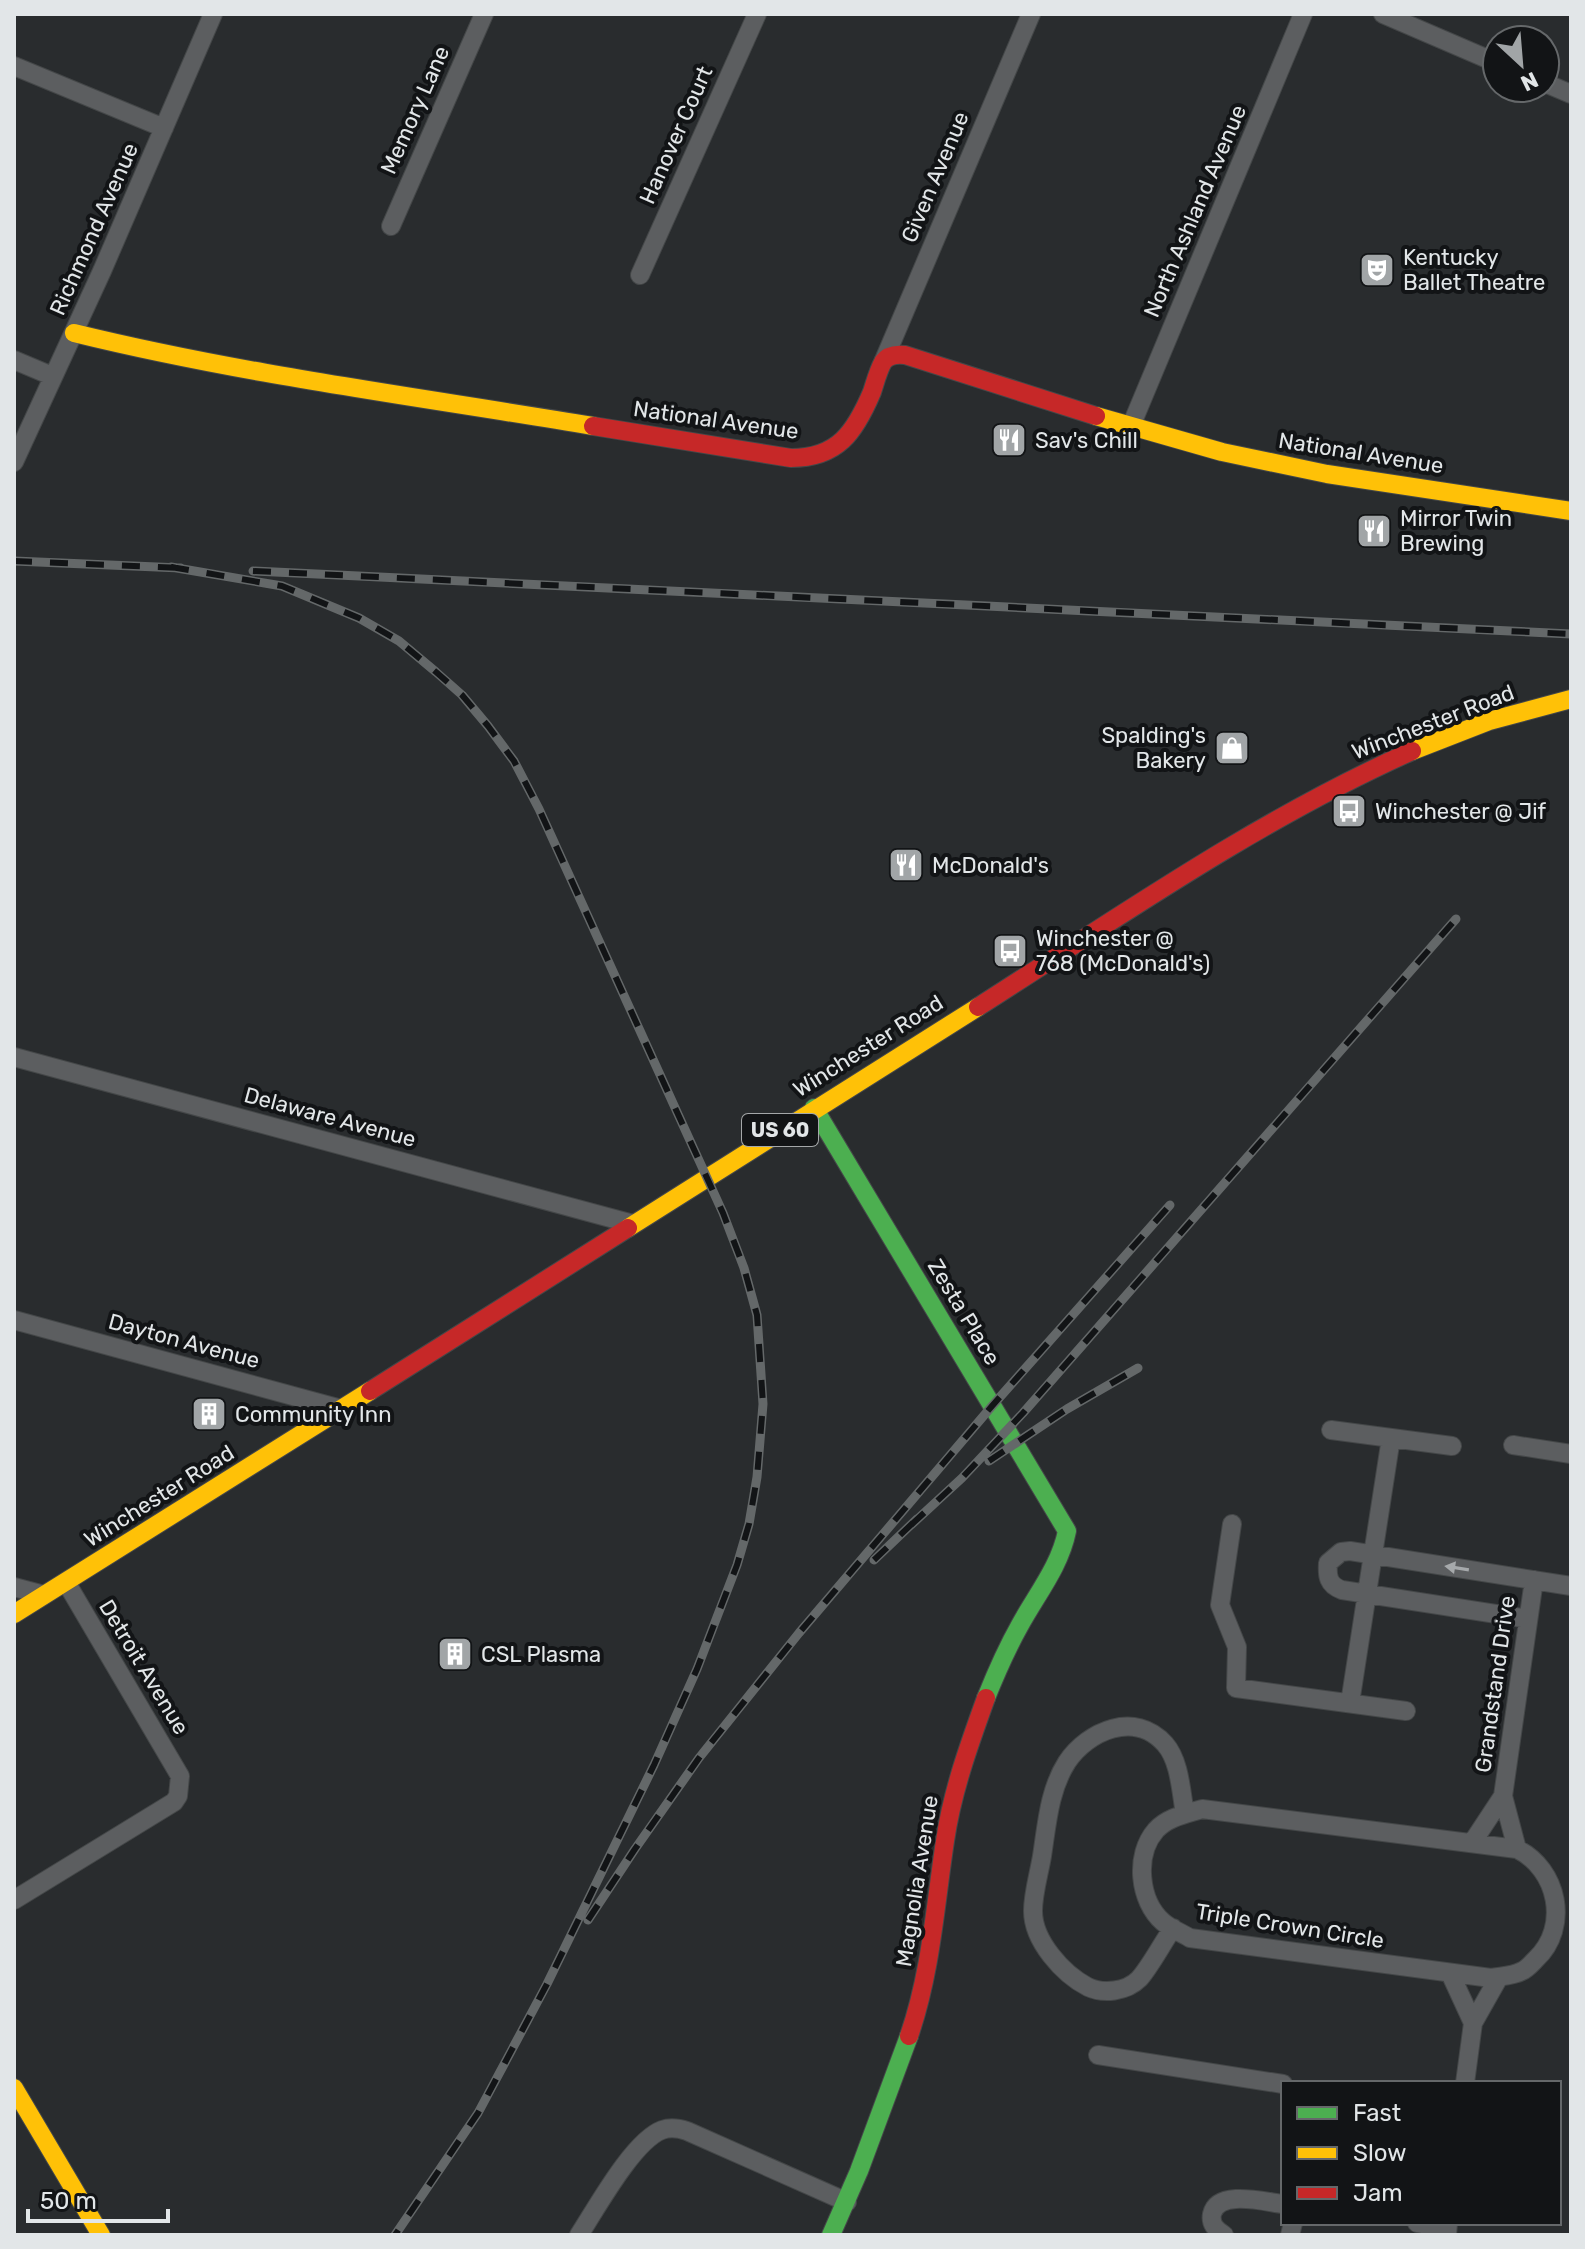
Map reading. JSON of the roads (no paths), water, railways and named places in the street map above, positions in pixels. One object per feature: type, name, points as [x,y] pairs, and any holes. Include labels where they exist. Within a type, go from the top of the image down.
[{"type":"street","name":"Richmond Avenue","points":[[14,462],[74,333],[213,14]]},
{"type":"street","name":"Memory Lane","points":[[391,226],[484,14]]},
{"type":"street","name":"Hanover Court","points":[[640,275],[757,14]]},
{"type":"street","name":"Given Avenue","points":[[884,360],[1031,14]]},
{"type":"street","name":"North Ashland Avenue","points":[[1131,426],[1303,14]]},
{"type":"street","points":[[1383,14],[1481,56]]},
{"type":"street","points":[[14,66],[164,128]]},
{"type":"street","name":"National Avenue","points":[[74,333],[246,369],[791,458],[815,457],[839,446],[857,422],[884,360],[895,354],[912,356],[1052,403],[1222,452],[1314,472],[1571,511]]},
{"type":"street","points":[[14,360],[52,376]]},
{"type":"street","name":"Winchester Road","points":[[14,1614],[1259,829],[1335,787],[1463,731],[1571,699]]},
{"type":"street","name":"Delaware Avenue","points":[[14,1057],[633,1224]]},
{"type":"street","name":"Zesta Place","points":[[814,1108],[1067,1531],[1066,1541]]},
{"type":"street","name":"Dayton Avenue","points":[[14,1320],[341,1409]]},
{"type":"street","points":[[1331,1430],[1452,1446]]},
{"type":"street","points":[[1350,1703],[1391,1438]]},
{"type":"street","points":[[1513,1445],[1571,1454]]},
{"type":"street","points":[[1232,1524],[1220,1605],[1237,1647],[1236,1688],[1406,1711]]},
{"type":"street","name":"Magnolia Avenue","points":[[831,2235],[847,2202],[903,2051],[925,1981],[937,1922],[952,1804],[973,1735],[1017,1629],[1066,1541]]},
{"type":"street","points":[[1528,1619],[1335,1588],[1330,1582],[1328,1563],[1341,1552],[1350,1551],[1571,1586]]},
{"type":"street","name":"Grandstand Drive","points":[[1517,1849],[1503,1796],[1534,1580]]},
{"type":"street","name":"Detroit Avenue","points":[[14,1900],[174,1802],[178,1796],[180,1776],[66,1582]]},
{"type":"street","points":[[14,1587],[44,1595]]},
{"type":"street","points":[[1173,1928],[1138,1980],[1120,1990],[1098,1992],[1077,1981],[1056,1960],[1038,1935],[1033,1912],[1050,1800],[1067,1762],[1085,1740],[1108,1729],[1128,1727],[1150,1732],[1166,1745],[1176,1767],[1185,1814]]},
{"type":"street","name":"Grandstand Drive","points":[[1472,1843],[1503,1796]]},
{"type":"street","name":"Triple Crown Circle","points":[[1499,1977],[1190,1938],[1164,1923],[1147,1902],[1142,1876],[1145,1849],[1156,1830],[1174,1817],[1202,1809],[1517,1849]]},
{"type":"street","points":[[1465,2081],[1473,2023],[1499,1977],[1524,1970],[1547,1949],[1564,1910],[1542,1869],[1529,1855],[1517,1849]]},
{"type":"street","points":[[1551,1937],[1571,1940]]},
{"type":"street","points":[[1450,1973],[1473,2023]]},
{"type":"street","points":[[1098,2055],[1281,2084]]},
{"type":"street","points":[[14,2088],[101,2235]]},
{"type":"street","points":[[579,2235],[634,2154],[649,2137],[669,2128],[687,2131],[847,2202]]},
{"type":"street","points":[[1224,2235],[1214,2227],[1212,2220],[1216,2206],[1223,2201],[1231,2198],[1281,2204]]},
{"type":"railway","points":[[14,561],[181,568]]},
{"type":"railway","points":[[171,567],[282,586],[359,618],[399,641],[462,695],[488,726],[514,761],[539,809],[723,1213],[744,1268],[757,1315],[763,1404],[757,1477],[749,1524],[737,1565],[697,1669],[654,1765],[547,1984],[478,2113],[395,2235]]},
{"type":"railway","points":[[253,571],[1571,634]]},
{"type":"railway","points":[[911,1525],[962,1478],[1023,1413],[1456,919]]},
{"type":"railway","points":[[588,1920],[699,1758],[799,1633],[992,1406],[1170,1205]]},
{"type":"railway","points":[[989,1461],[1067,1409],[1138,1368]]},
{"type":"railway","points":[[874,1560],[917,1519]]},
{"type":"place","name":"Kentucky Ballet Theatre","points":[[1377,270]]},
{"type":"place","name":"Sav's Chill","points":[[1009,440]]},
{"type":"place","name":"Mirror Twin Brewing","points":[[1374,531]]},
{"type":"place","name":"Spalding's Bakery","points":[[1232,748]]},
{"type":"place","name":"Winchester @ Jif","points":[[1349,811]]},
{"type":"place","name":"McDonald's","points":[[906,865]]},
{"type":"place","name":"Winchester @ 768 (McDonald's)","points":[[1010,951]]},
{"type":"place","name":"Community Inn","points":[[209,1414]]},
{"type":"place","name":"CSL Plasma","points":[[455,1654]]}]
